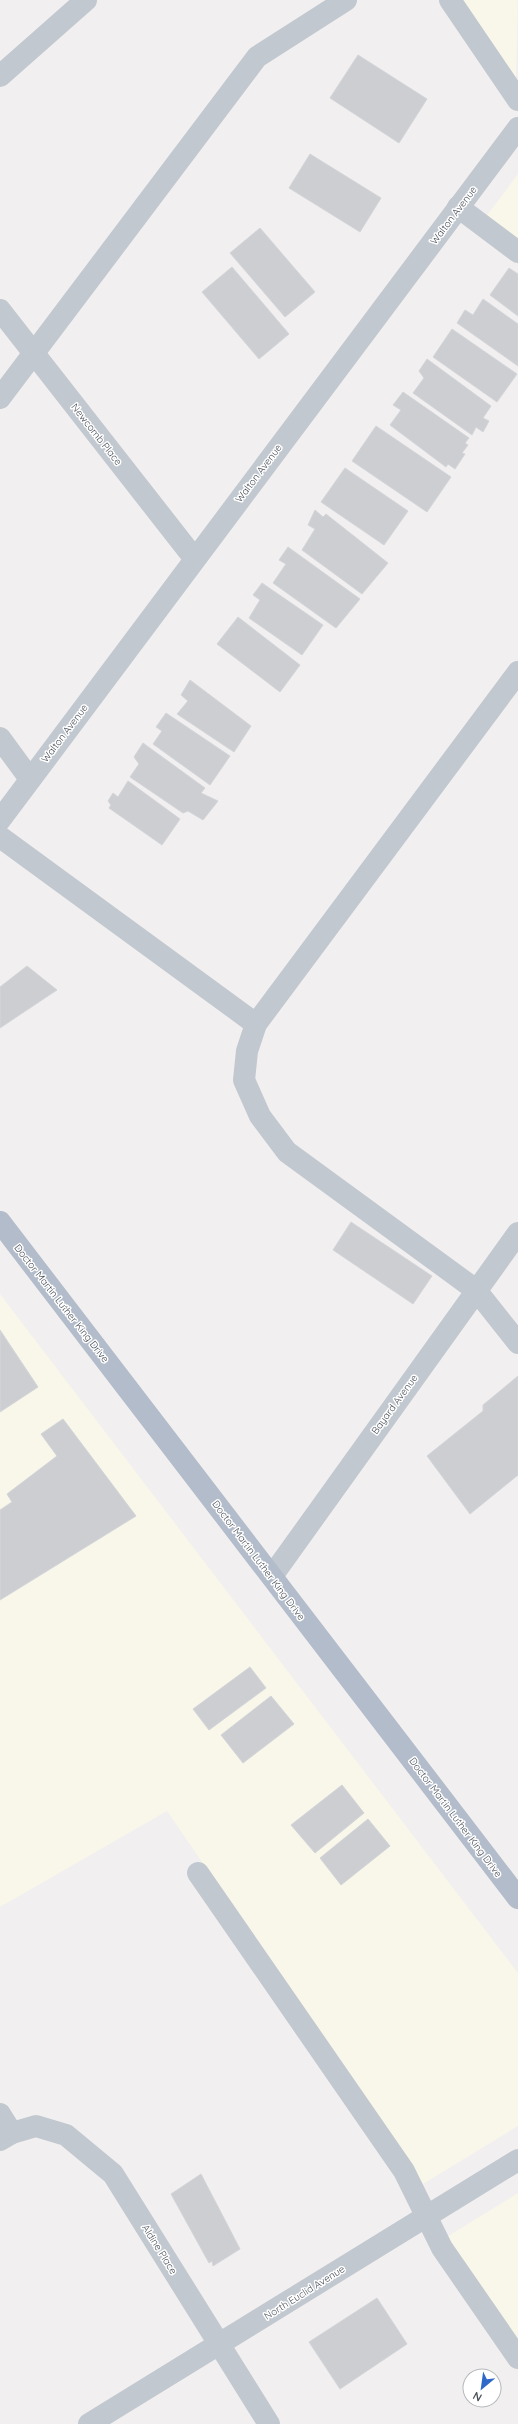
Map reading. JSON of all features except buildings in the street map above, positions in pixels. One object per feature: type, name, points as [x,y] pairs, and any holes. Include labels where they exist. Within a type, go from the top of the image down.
[{"type":"main road","name":"Doctor Martin Luther King Drive","points":[[0,1222],[518,1898]]},
{"type":"street","points":[[0,76],[86,0]]},
{"type":"street","points":[[0,398],[257,57],[346,0]]},
{"type":"street","points":[[450,0],[518,100]]},
{"type":"street","name":"Walton Avenue","points":[[0,820],[194,558],[518,128]]},
{"type":"street","points":[[458,208],[518,252]]},
{"type":"street","name":"Newcomb Place","points":[[0,310],[194,558]]},
{"type":"street","points":[[518,672],[256,1024],[246,1051],[244,1080],[260,1116],[287,1152],[476,1290],[518,1343]]},
{"type":"street","points":[[0,738],[30,779]]},
{"type":"street","points":[[0,837],[256,1024]]},
{"type":"street","name":"Bayard Avenue","points":[[272,1576],[518,1233]]},
{"type":"street","points":[[198,1873],[404,2171],[442,2248],[518,2358]]},
{"type":"street","points":[[0,2114],[6,2137]]},
{"type":"street","name":"Aldine Place","points":[[6,2137],[36,2126],[66,2135],[113,2174],[268,2424]]},
{"type":"street","name":"North Euclid Avenue","points":[[89,2424],[518,2160]]},
{"type":"shaded area","points":[[463,0],[518,0],[516,79]]},
{"type":"shaded area","points":[[518,174],[518,242],[485,218]]},
{"type":"shaded area","points":[[0,1294],[518,1973],[518,2126],[423,2184],[167,1811],[0,1907]]},
{"type":"shaded area","points":[[518,2193],[518,2344],[445,2238]]}]
